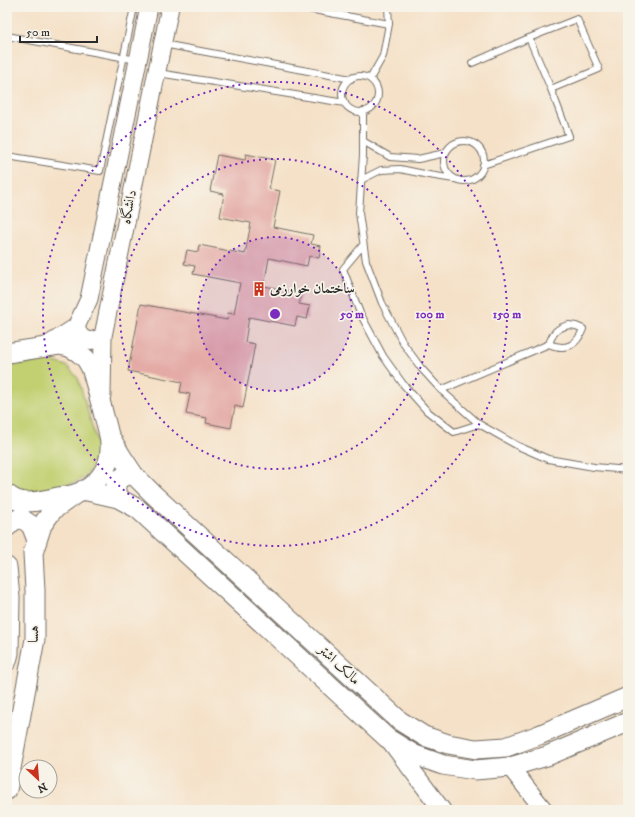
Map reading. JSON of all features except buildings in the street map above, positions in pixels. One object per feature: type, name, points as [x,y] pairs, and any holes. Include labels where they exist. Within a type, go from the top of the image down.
[{"type":"main road","name":"دانشگاه","points":[[76,327],[89,299],[131,59],[149,7]]},
{"type":"main road","name":"دانشگاه","points":[[102,407],[102,336],[170,7]]},
{"type":"main road","points":[[45,347],[76,327],[77,332],[84,339],[94,340],[99,339],[102,336]]},
{"type":"main road","points":[[7,352],[59,345],[69,347],[78,352],[86,359],[92,368],[109,435]]},
{"type":"main road","name":"مالک اشتر","points":[[109,435],[134,475],[153,494],[400,721],[424,736],[448,744],[476,749],[506,747],[539,735],[628,697]]},
{"type":"main road","name":"هسا","points":[[7,790],[36,639],[33,553],[42,525],[53,510],[90,487],[101,476],[108,464],[110,449],[109,435]]},
{"type":"main road","points":[[118,498],[115,488],[117,483],[124,476],[129,474],[134,475]]},
{"type":"main road","points":[[7,494],[18,501],[27,503],[80,492]]},
{"type":"main road","name":"مالک اشتر","points":[[80,492],[118,498],[138,509],[387,738],[415,755],[443,764],[475,770],[510,767],[547,756],[628,722]]},
{"type":"main road","points":[[7,527],[13,521],[21,518],[31,525],[37,540]]},
{"type":"main road","name":"هسا","points":[[7,567],[10,598],[9,653],[7,661]]},
{"type":"main road","points":[[387,738],[442,810]]},
{"type":"main road","points":[[510,767],[544,810]]},
{"type":"lane","points":[[7,156],[100,171],[131,59],[134,7]]},
{"type":"lane","points":[[298,7],[389,24]]},
{"type":"lane","points":[[370,79],[383,56],[389,24],[388,7]]},
{"type":"lane","points":[[472,63],[577,19],[599,69],[551,89]]},
{"type":"lane","points":[[7,36],[131,59]]},
{"type":"lane","points":[[483,165],[569,136],[529,38]]},
{"type":"lane","points":[[162,44],[351,79]]},
{"type":"lane","points":[[156,73],[345,103]]},
{"type":"lane","points":[[357,76],[364,76],[370,79],[378,90],[378,97],[375,104],[363,111],[356,111],[350,108],[345,103],[343,97],[343,90],[346,84],[357,76]]},
{"type":"lane","points":[[363,111],[359,213],[366,261],[385,310],[403,343],[421,368],[441,390],[479,424],[518,446],[548,459],[594,467],[628,470]]},
{"type":"lane","points":[[363,141],[390,157],[418,160],[445,153]]},
{"type":"lane","points":[[361,180],[381,170],[394,169],[458,180],[471,179],[477,176],[481,171],[484,158],[482,152],[473,143],[460,141],[449,148],[445,153],[445,166],[452,177],[458,180]]},
{"type":"lane","points":[[363,245],[343,269],[360,313],[383,356],[403,384],[427,411],[454,432],[479,424]]},
{"type":"lane","points":[[441,390],[549,344],[556,347],[570,346],[581,336],[583,329],[569,325],[562,327],[551,337],[549,344]]},
{"type":"green space","points":[[49,360],[67,366],[78,378],[98,446],[94,464],[85,477],[74,483],[26,493],[11,488],[7,485],[7,368],[16,365]]},
{"type":"place","name":"ساختمان خوارزمی","points":[[259,289]]}]
